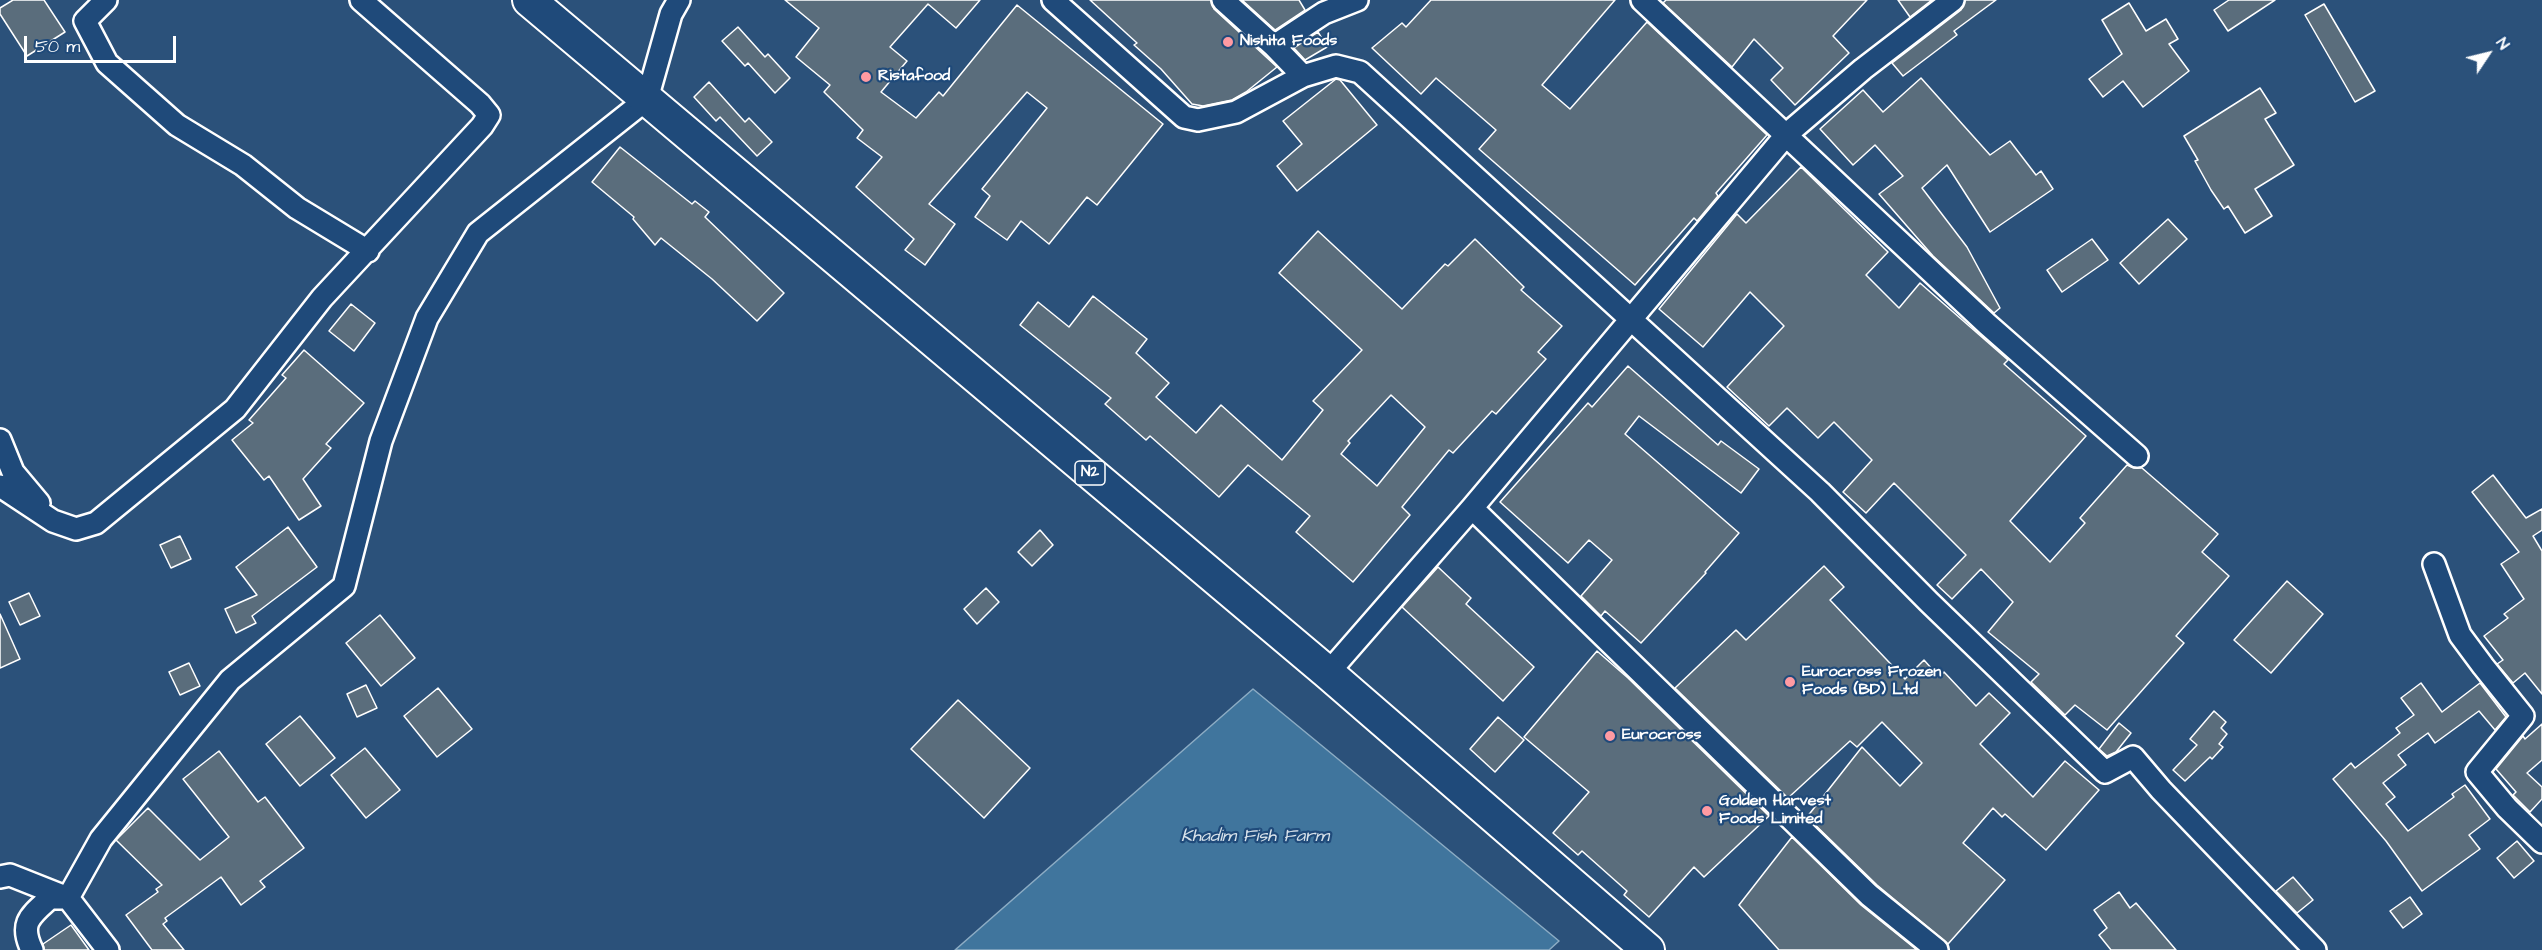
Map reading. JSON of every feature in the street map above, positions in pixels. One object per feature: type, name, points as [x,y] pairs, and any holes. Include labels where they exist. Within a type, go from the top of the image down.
[{"type":"highway","name":"N2","points":[[529,0],[1328,673],[1648,950]]},
{"type":"street","points":[[106,0],[85,21],[107,63],[177,125],[243,165],[297,208],[368,251]]},
{"type":"street","points":[[0,486],[53,521],[76,529],[96,523],[235,409],[322,298],[482,126],[489,115],[361,0]]},
{"type":"street","points":[[68,898],[102,839],[230,680],[344,586],[381,441],[427,318],[478,233],[646,99],[671,14],[679,0]]},
{"type":"street","points":[[1053,0],[1184,117],[1198,120],[1236,112],[1303,76],[1336,66],[1360,72],[1820,492],[1929,602],[2105,772],[2133,757],[2183,814],[2314,950]]},
{"type":"street","points":[[1223,0],[1303,76]]},
{"type":"street","points":[[1274,46],[1324,13],[1357,0]]},
{"type":"street","points":[[1642,0],[1987,324],[2137,456]]},
{"type":"street","points":[[1328,673],[1472,508],[1787,134],[1863,69],[1953,0]]},
{"type":"street","points":[[0,440],[14,472],[53,521]]},
{"type":"street","points":[[1472,508],[1869,896],[1937,950]]},
{"type":"street","points":[[2434,564],[2460,635],[2523,716],[2477,772],[2507,808],[2542,842]]},
{"type":"street","points":[[0,877],[10,875],[68,898],[108,950]]},
{"type":"street","points":[[32,950],[26,936],[29,916],[50,898],[68,898]]},
{"type":"water","name":"Khadim Fish Farm","points":[[1253,689],[1559,941],[1549,950],[955,950]]},
{"type":"building","points":[[13,0],[44,0],[65,32],[27,56],[0,14],[0,8]]},
{"type":"building","points":[[785,0],[980,0],[956,28],[928,4],[890,47],[907,61],[881,92],[916,118],[939,92],[943,96],[1017,5],[1163,124],[1097,205],[1087,197],[1049,244],[1021,221],[1007,240],[975,217],[990,196],[982,189],[1047,108],[1027,92],[929,204],[955,224],[925,265],[905,250],[914,239],[856,187],[882,157],[857,138],[863,130],[824,92],[830,85],[796,57],[819,28]]},
{"type":"building","points":[[1090,0],[1211,0],[1214,9],[1277,67],[1246,92],[1232,100],[1203,106],[1192,104],[1161,69],[1134,45],[1137,43]]},
{"type":"building","points":[[1242,0],[1299,0],[1305,10],[1275,30]]},
{"type":"building","points":[[1431,0],[1615,0],[1542,85],[1570,109],[1647,22],[1767,135],[1716,193],[1718,196],[1697,221],[1694,218],[1635,285],[1479,149],[1496,130],[1436,78],[1421,94],[1372,48],[1402,23],[1406,27]]},
{"type":"building","points":[[1666,0],[1867,0],[1833,36],[1849,53],[1795,105],[1771,80],[1783,68],[1754,39],[1732,67],[1663,3]]},
{"type":"building","points":[[1898,0],[1932,0],[1910,17]]},
{"type":"building","points":[[1965,0],[1996,0],[1954,31],[1957,35],[1903,76],[1892,63],[1961,10]]},
{"type":"building","points":[[2229,0],[2275,0],[2228,31],[2214,10]]},
{"type":"building","points":[[2129,3],[2146,31],[2166,19],[2178,39],[2169,44],[2189,71],[2143,107],[2123,81],[2103,97],[2089,79],[2122,54],[2102,20]]},
{"type":"building","points":[[2324,4],[2375,91],[2355,102],[2305,15]]},
{"type":"building","points":[[738,27],[765,57],[768,54],[790,78],[775,93],[748,63],[745,66],[722,41]]},
{"type":"building","points":[[1318,32],[1327,47],[1305,60],[1294,48]]},
{"type":"building","points":[[1921,78],[1990,155],[2010,141],[2036,175],[2041,171],[2053,189],[1990,232],[1947,165],[1922,188],[1967,247],[2000,308],[1994,313],[1933,256],[1879,194],[1903,176],[1875,145],[1853,165],[1820,129],[1863,90],[1883,112]]},
{"type":"building","points":[[1336,79],[1340,80],[1377,125],[1297,191],[1277,166],[1302,144],[1283,121]]},
{"type":"building","points":[[709,82],[745,122],[749,118],[772,142],[757,156],[720,117],[716,121],[694,97]]},
{"type":"building","points":[[2260,88],[2276,113],[2265,119],[2294,165],[2255,189],[2272,216],[2245,233],[2228,206],[2224,209],[2211,190],[2184,136]]},
{"type":"building","points":[[620,147],[692,204],[695,201],[709,212],[705,217],[784,293],[757,321],[712,279],[661,238],[655,245],[633,219],[634,217],[592,182]]},
{"type":"building","points":[[1801,167],[1888,252],[1866,275],[1899,308],[1920,283],[2008,360],[2004,364],[2086,436],[2010,521],[2050,562],[2085,523],[2080,518],[2127,465],[2142,468],[2218,534],[2202,552],[2229,576],[2176,636],[2184,643],[2107,730],[2075,705],[2065,715],[2031,682],[2039,674],[1988,632],[2013,602],[1981,569],[1952,599],[1937,585],[1966,555],[1894,483],[1866,513],[1843,492],[1872,460],[1834,422],[1818,438],[1787,408],[1769,426],[1727,387],[1784,326],[1750,292],[1703,347],[1659,309],[1737,214],[1746,223]]},
{"type":"building","points":[[2168,219],[2187,239],[2139,284],[2120,263]]},
{"type":"building","points":[[1318,231],[1402,309],[1445,264],[1448,266],[1475,239],[1524,287],[1521,290],[1562,326],[1538,352],[1546,359],[1496,414],[1492,411],[1453,453],[1449,450],[1402,507],[1410,515],[1353,582],[1296,532],[1310,516],[1248,465],[1219,497],[1150,436],[1146,440],[1105,404],[1111,398],[1020,325],[1038,302],[1069,327],[1093,296],[1147,339],[1136,353],[1169,383],[1156,397],[1196,433],[1221,405],[1282,460],[1323,410],[1313,401],[1362,350],[1279,273]],"holes":[[[1391,395],[1425,427],[1377,486],[1341,454],[1350,443],[1348,441]]]},
{"type":"building","points":[[2092,239],[2108,260],[2062,292],[2047,270]]},
{"type":"building","points":[[351,304],[375,323],[354,351],[329,331]]},
{"type":"building","points":[[304,350],[364,403],[326,444],[331,448],[303,479],[321,506],[299,520],[269,476],[264,480],[232,440],[253,423],[249,420],[286,378],[282,375]]},
{"type":"building","points":[[1628,366],[1718,445],[1721,441],[1759,469],[1741,493],[1639,416],[1625,434],[1739,533],[1706,573],[1641,643],[1605,611],[1601,616],[1581,596],[1612,560],[1589,540],[1568,563],[1500,502],[1588,403],[1592,407]]},
{"type":"building","points":[[2493,475],[2526,518],[2542,509],[2542,530],[2533,536],[2542,551],[2542,694],[2525,673],[2513,683],[2497,664],[2503,660],[2484,636],[2508,618],[2504,614],[2524,599],[2501,564],[2519,552],[2472,492]]},
{"type":"building","points":[[288,527],[317,567],[252,616],[256,623],[236,633],[225,609],[257,595],[236,567]]},
{"type":"building","points":[[1040,530],[1053,545],[1032,566],[1018,552]]},
{"type":"building","points":[[180,536],[191,559],[171,568],[160,545]]},
{"type":"building","points":[[1824,566],[1844,587],[1830,600],[1905,679],[1924,660],[1939,677],[1944,672],[1976,706],[1989,693],[2010,713],[1980,744],[2033,797],[2065,761],[2099,790],[2046,850],[2005,814],[2002,817],[1993,808],[1963,843],[2005,880],[1948,944],[1877,885],[1807,817],[1862,747],[1900,786],[1922,763],[1882,722],[1857,747],[1850,741],[1788,798],[1675,688],[1736,630],[1746,640]]},
{"type":"building","points":[[1438,567],[1471,598],[1466,604],[1534,667],[1503,701],[1402,607]]},
{"type":"building","points":[[2287,581],[2323,614],[2271,673],[2234,640]]},
{"type":"building","points":[[986,588],[999,602],[977,624],[964,609]]},
{"type":"building","points":[[29,593],[40,616],[20,625],[9,602]]},
{"type":"building","points":[[0,614],[20,659],[0,668]]},
{"type":"building","points":[[380,615],[415,658],[381,686],[346,643]]},
{"type":"building","points":[[1597,651],[1628,678],[1769,816],[1704,877],[1694,867],[1649,917],[1624,895],[1627,891],[1582,851],[1578,855],[1553,833],[1589,792],[1524,737]]},
{"type":"building","points":[[189,663],[200,686],[180,695],[169,672]]},
{"type":"building","points":[[2421,683],[2442,712],[2480,683],[2506,717],[2495,730],[2479,711],[2435,743],[2428,733],[2398,755],[2406,765],[2383,783],[2395,797],[2386,804],[2408,831],[2454,797],[2452,794],[2465,785],[2490,819],[2469,835],[2480,849],[2422,891],[2386,841],[2333,779],[2351,763],[2355,768],[2400,733],[2396,728],[2414,715],[2401,698]]},
{"type":"building","points":[[366,685],[377,708],[357,717],[347,694]]},
{"type":"building","points":[[438,688],[472,729],[437,757],[404,716]]},
{"type":"building","points":[[958,700],[1030,768],[984,818],[911,749]]},
{"type":"building","points":[[2214,711],[2226,722],[2221,728],[2227,734],[2219,744],[2223,747],[2185,781],[2173,770],[2197,745],[2190,739]]},
{"type":"building","points":[[300,716],[335,758],[300,786],[266,744]]},
{"type":"building","points":[[1498,717],[1524,740],[1495,772],[1470,749]]},
{"type":"building","points":[[2119,723],[2131,733],[2116,752],[2107,756],[2099,749]]},
{"type":"building","points":[[2542,724],[2542,760],[2527,773],[2542,787],[2542,799],[2530,812],[2513,795],[2516,792],[2496,769],[2523,736],[2525,739]]},
{"type":"building","points":[[365,748],[400,790],[366,818],[331,775]]},
{"type":"building","points":[[219,751],[258,802],[265,797],[304,848],[260,881],[265,887],[241,905],[221,877],[165,918],[167,921],[163,924],[184,950],[152,950],[126,915],[158,892],[156,889],[162,885],[116,840],[148,808],[200,860],[229,837],[183,779]]},
{"type":"building","points":[[1792,837],[1861,905],[1917,950],[1779,950],[1739,905]]},
{"type":"building","points":[[2517,841],[2534,861],[2514,878],[2497,858]]},
{"type":"building","points":[[2293,877],[2313,900],[2297,913],[2276,891]]},
{"type":"building","points":[[2119,892],[2130,908],[2136,903],[2176,950],[2111,950],[2099,935],[2107,928],[2094,910]]},
{"type":"building","points":[[2410,897],[2422,914],[2403,928],[2390,911]]},
{"type":"building","points":[[71,925],[89,950],[44,950],[43,944]]},
{"type":"place","name":"Nishita Foods","points":[[1228,42]]},
{"type":"place","name":"Ristafood","points":[[866,77]]},
{"type":"place","name":"Eurocross Frozen Foods (BD) Ltd","points":[[1790,682]]},
{"type":"place","name":"Eurocross","points":[[1610,736]]},
{"type":"place","name":"Golden Harvest Foods Limited","points":[[1707,811]]}]
